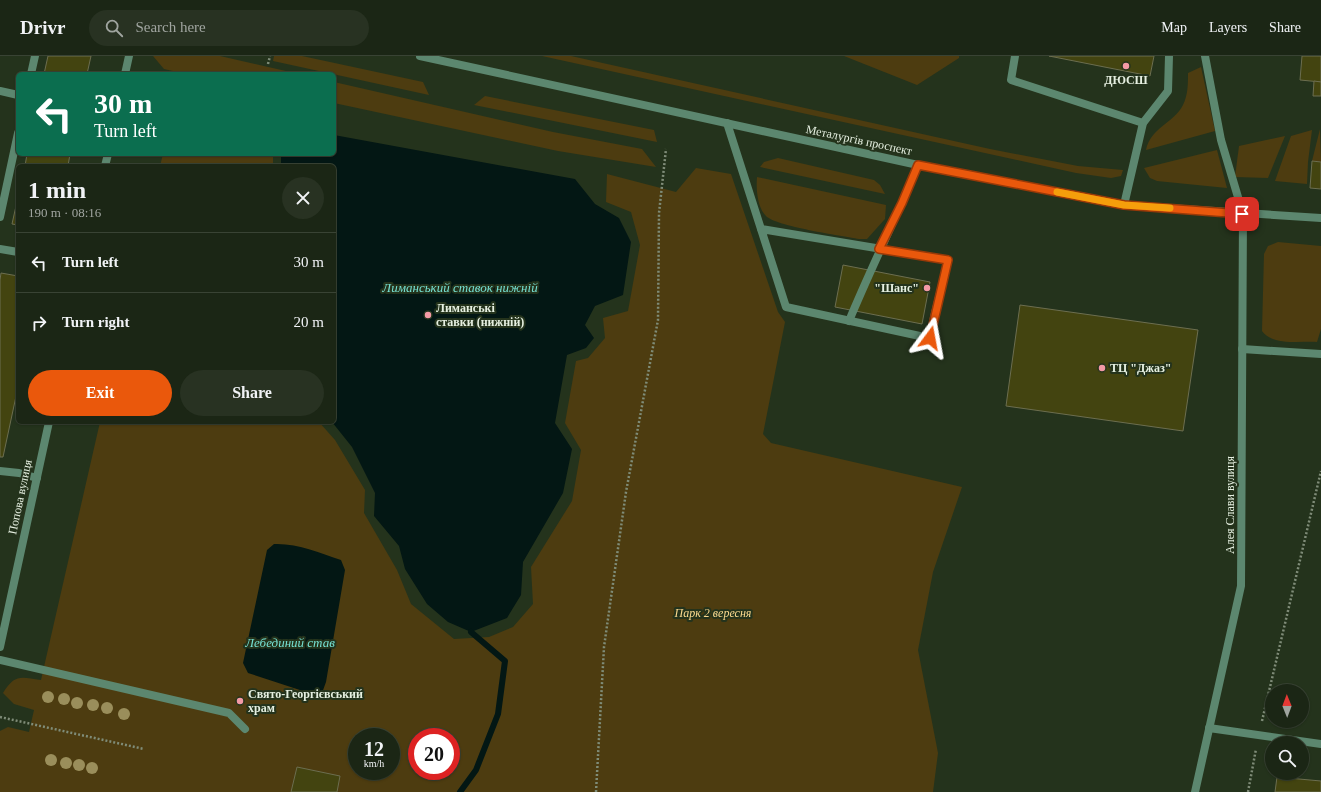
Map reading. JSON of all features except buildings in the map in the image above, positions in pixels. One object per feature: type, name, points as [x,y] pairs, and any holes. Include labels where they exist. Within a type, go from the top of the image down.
[{"type":"street","points":[[31,72],[34,56]]},
{"type":"street","points":[[125,72],[129,56]]},
{"type":"street","name":"Металургів проспект","points":[[420,56],[918,165],[1124,205],[1242,214],[1321,218]]},
{"type":"street","points":[[1015,56],[1011,80],[1143,123]]},
{"type":"street","points":[[1124,205],[1143,123],[1168,91],[1169,56]]},
{"type":"street","name":"Алея Слави вулиця","points":[[1195,792],[1242,586],[1242,214],[1221,140],[1205,56]]},
{"type":"street","points":[[0,91],[16,95]]},
{"type":"street","points":[[727,123],[786,307],[930,338],[948,260],[761,229]]},
{"type":"street","points":[[0,217],[16,142]]},
{"type":"street","points":[[849,321],[879,249],[902,203],[918,165]]},
{"type":"street","points":[[0,249],[16,252]]},
{"type":"street","points":[[1242,349],[1321,354]]},
{"type":"street","name":"Попова вулиця","points":[[0,647],[49,424]]},
{"type":"street","points":[[0,471],[19,473],[37,478]]},
{"type":"street","points":[[0,660],[229,713],[245,729]]},
{"type":"street","points":[[1209,728],[1321,744]]},
{"type":"path","points":[[268,64],[270,56]]},
{"type":"path","points":[[596,792],[604,648],[626,492],[658,320],[659,213],[666,149]]},
{"type":"path","points":[[1248,792],[1258,735],[1321,471]]},
{"type":"path","points":[[0,717],[144,749]]},
{"type":"green space","points":[[153,56],[220,56],[290,72],[177,72],[164,69]]},
{"type":"green space","points":[[274,56],[302,56],[423,82],[429,95],[336,75],[336,72],[323,72],[273,61]]},
{"type":"green space","points":[[542,56],[571,56],[990,149],[1078,166],[1123,170],[1121,176],[1111,178],[1076,173]]},
{"type":"green space","points":[[844,56],[959,56],[959,58],[917,85]]},
{"type":"green space","points":[[1201,67],[1215,131],[1146,150],[1152,136],[1174,117],[1183,105],[1187,93],[1188,73]]},
{"type":"green space","points":[[336,82],[553,132],[642,149],[656,167],[558,151],[336,103]]},
{"type":"green space","points":[[485,96],[654,130],[657,142],[474,105]]},
{"type":"green space","points":[[1320,129],[1321,162],[1312,161]]},
{"type":"green space","points":[[1312,130],[1307,184],[1275,181],[1291,136]]},
{"type":"green space","points":[[1285,136],[1268,178],[1235,177],[1239,146]]},
{"type":"green space","points":[[1217,150],[1227,188],[1157,181],[1150,178],[1144,168]]},
{"type":"green space","points":[[162,156],[273,156],[273,164],[160,164]]},
{"type":"green space","points":[[778,158],[874,180],[880,185],[885,194],[760,167],[764,162]]},
{"type":"green space","name":"Парк 2 вересня","points":[[696,168],[731,174],[778,312],[785,322],[763,434],[771,443],[962,487],[933,572],[918,650],[938,753],[933,792],[0,792],[0,731],[8,727],[29,732],[34,710],[14,704],[3,693],[11,683],[19,678],[41,680],[100,424],[321,424],[335,440],[365,490],[364,513],[397,570],[411,604],[454,639],[489,637],[513,627],[533,604],[531,567],[572,501],[581,450],[565,423],[576,361],[588,358],[605,338],[603,318],[628,311],[640,245],[631,212],[606,202],[607,174],[676,192]]},
{"type":"green space","points":[[757,177],[886,205],[885,219],[867,239],[824,233],[795,227],[772,220],[766,216],[759,203]]},
{"type":"green space","points":[[1278,242],[1321,246],[1321,329],[1317,342],[1280,341],[1267,336],[1262,331],[1264,254],[1268,246]]},
{"type":"water","name":"Лиманський ставок нижній","points":[[336,135],[575,179],[595,204],[619,218],[631,242],[623,295],[595,306],[585,325],[594,338],[586,348],[567,355],[555,423],[572,449],[563,493],[523,562],[521,595],[507,618],[471,632],[448,622],[427,604],[405,569],[399,546],[374,516],[375,493],[352,447],[334,424],[336,424],[336,164],[281,164],[281,156],[336,156]]},
{"type":"water","name":"Лебединий став","points":[[274,544],[300,547],[341,560],[345,570],[326,682],[322,693],[306,692],[248,673],[243,663],[267,550]]},
{"type":"waterway","points":[[460,792],[476,770],[498,714],[505,661],[471,632]]},
{"type":"slow traffic","points":[[1057,192],[1124,205],[1170,208]]},
{"type":"place","name":"ДЮСШ","points":[[1126,66]]},
{"type":"place","name":"\"Шанс\"","points":[[927,288]]},
{"type":"place","name":"Лиманські ставки (нижній)","points":[[428,315]]},
{"type":"place","name":"ТЦ \"Джаз\"","points":[[1102,368]]},
{"type":"place","name":"Свято-Георгієвський храм","points":[[240,701]]},
{"type":"route","points":[[930,338],[948,260],[879,249],[902,203],[918,165],[1124,205],[1242,214]]}]
